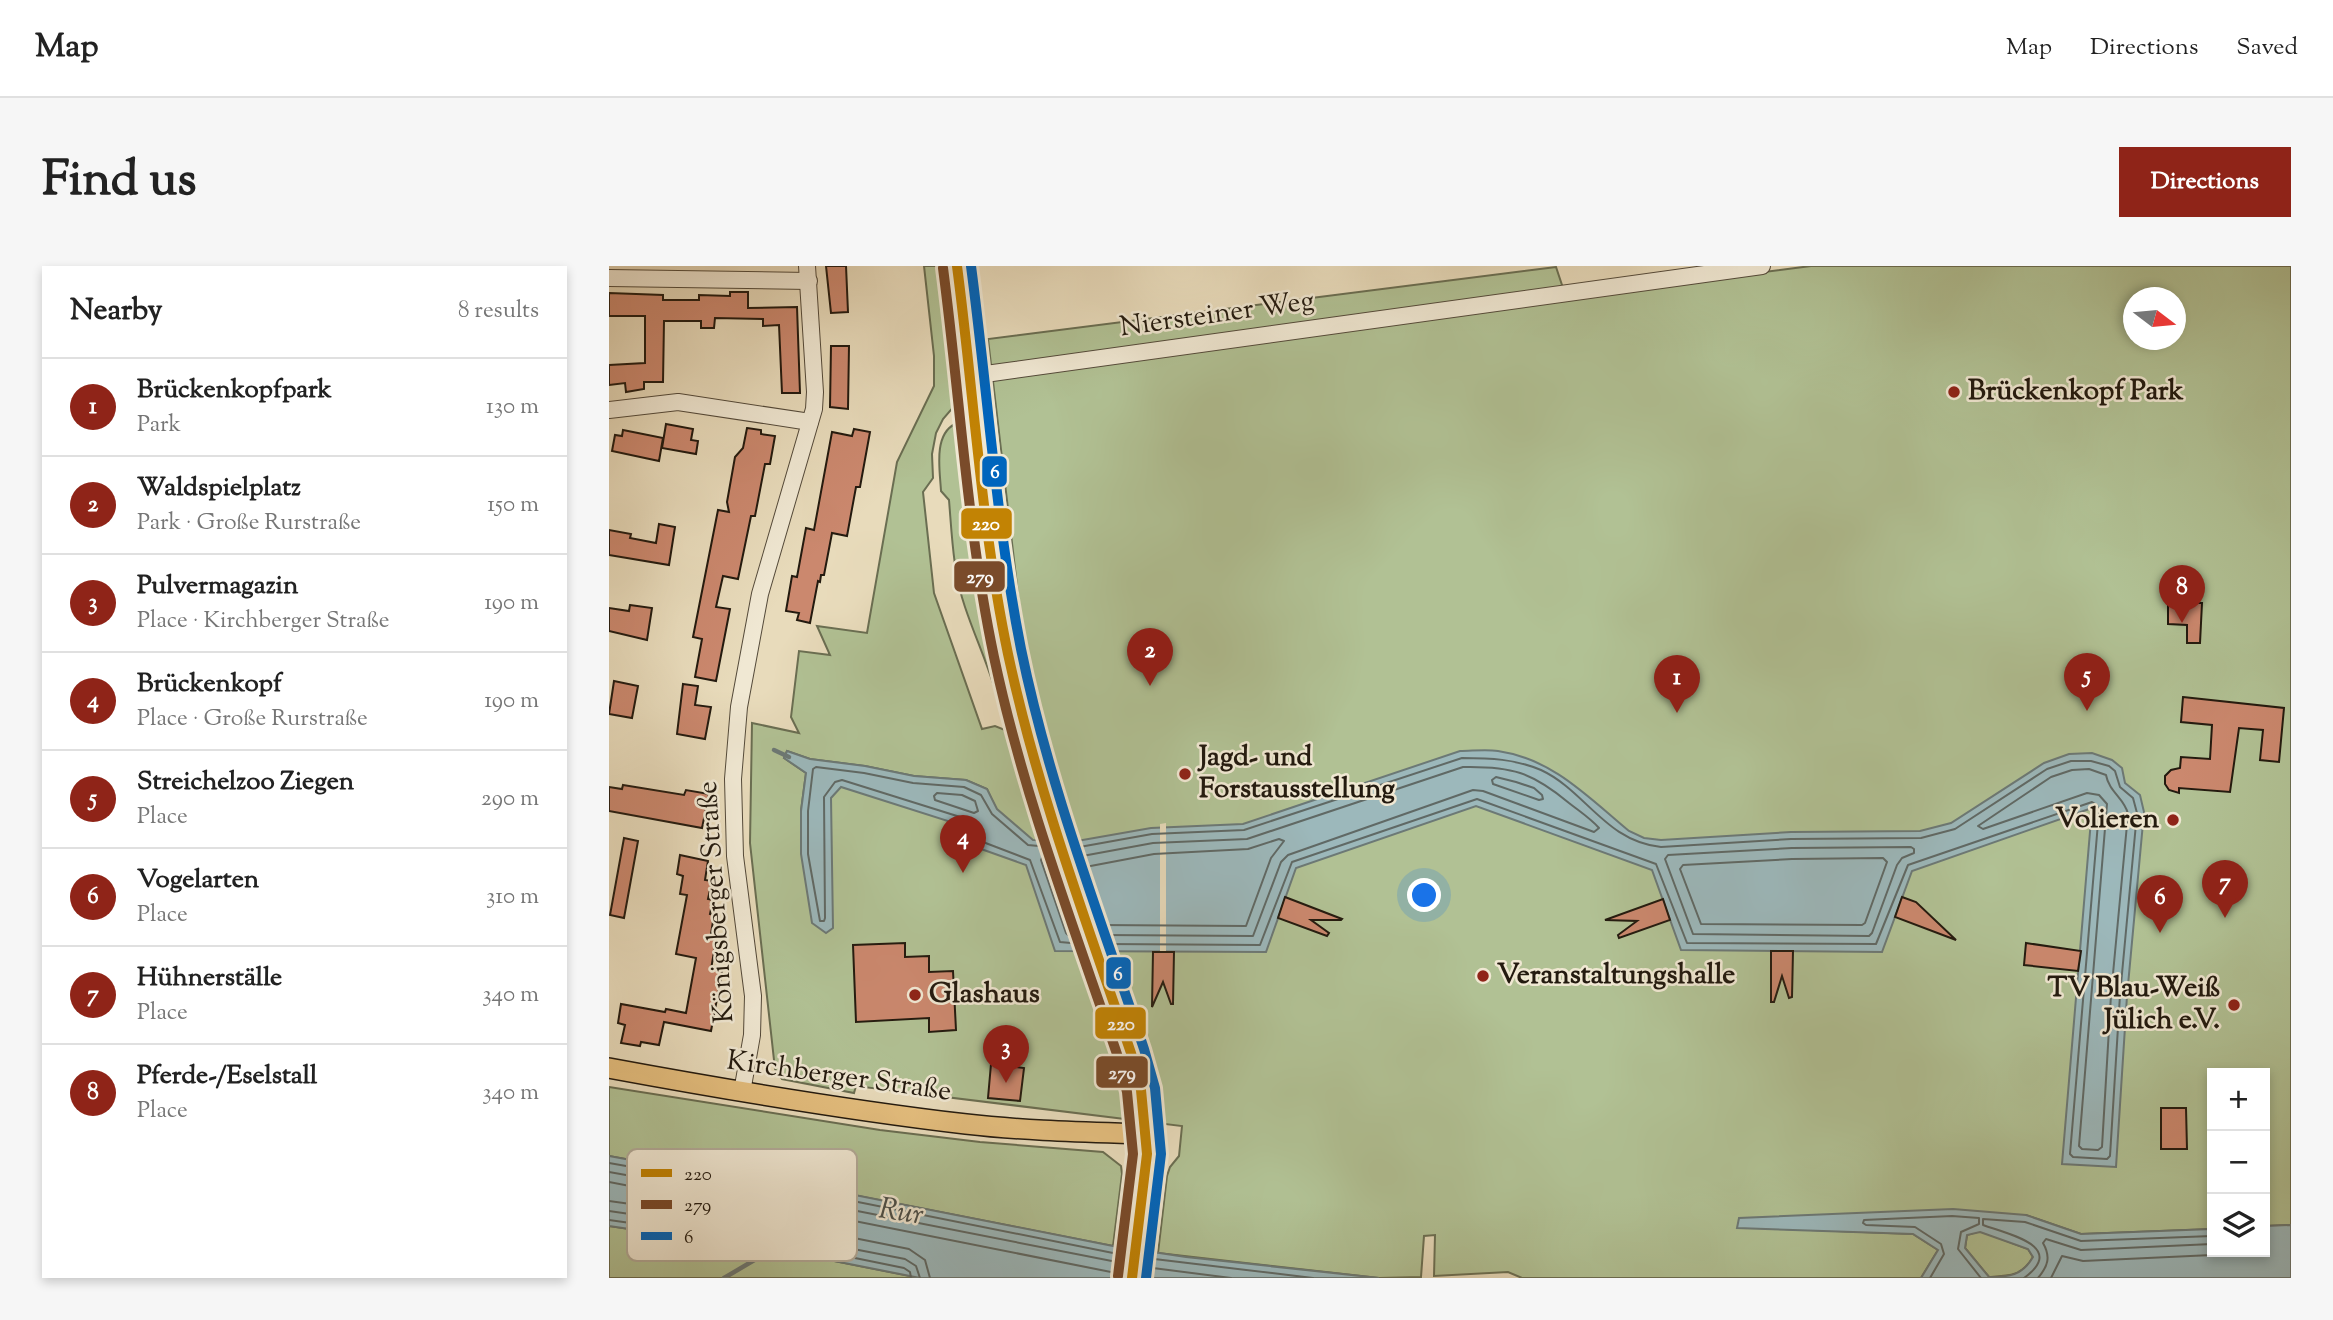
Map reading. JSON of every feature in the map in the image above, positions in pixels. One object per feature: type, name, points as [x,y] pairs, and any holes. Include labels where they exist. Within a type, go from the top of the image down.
[{"type":"main road","points":[[957,266],[989,533],[1008,652],[1026,729],[1051,814],[1140,1085],[1147,1154],[1132,1278]]},
{"type":"main road","name":"Kirchberger Straße","points":[[609,1068],[742,1092],[967,1124],[1037,1131],[1147,1134]]},
{"type":"street","name":"Niersteiner Weg","points":[[971,376],[1762,266]]},
{"type":"street","points":[[609,278],[808,274]]},
{"type":"street","name":"Königsberger Straße","points":[[742,1092],[752,1035],[753,996],[736,856],[733,779],[739,708],[760,594],[810,422],[815,392],[808,274]]},
{"type":"street","points":[[609,410],[678,402],[810,422]]},
{"type":"green space","points":[[924,266],[941,266],[956,404],[943,419],[936,433],[932,454],[933,478],[923,492],[934,593],[982,729],[995,726],[1010,732],[1036,821],[1072,829],[1047,742],[1022,628],[988,339],[1556,267],[1566,297],[1811,266],[2291,266],[2291,1225],[2270,1226],[2270,1068],[2207,1068],[2207,1229],[2081,1234],[2026,1215],[1737,1227],[1913,1234],[1938,1250],[1921,1278],[1522,1278],[1508,1272],[1434,1276],[1435,1235],[1424,1236],[1421,1277],[1379,1278],[1158,1253],[1167,1176],[1179,1156],[1182,1126],[856,1086],[854,1093],[782,1079],[775,1069],[750,843],[752,723],[799,733],[791,717],[799,651],[830,655],[817,626],[867,633],[897,462],[934,386],[934,356]],"holes":[[[787,751],[810,759],[914,776],[966,780],[987,789],[996,809],[825,778],[801,811],[806,773],[784,758]]]},
{"type":"green space","points":[[955,424],[960,426],[966,482],[964,494],[981,618],[995,659],[1008,718],[1002,715],[995,687],[961,594],[949,500],[941,491],[939,454],[943,436]]},
{"type":"green space","points":[[609,1087],[880,1130],[980,1142],[1103,1152],[1121,1166],[1122,1174],[1113,1246],[857,1196],[857,1149],[627,1149],[627,1159],[609,1156]]},
{"type":"green space","points":[[609,1226],[627,1229],[627,1261],[834,1261],[920,1278],[609,1278]]},
{"type":"green space","points":[[1980,1231],[2028,1249],[2033,1257],[2015,1274],[1989,1277],[1965,1248],[1967,1235]]},
{"type":"water","points":[[1484,750],[1518,755],[1553,771],[1629,831],[1644,838],[1661,840],[1791,832],[1920,831],[1951,823],[2044,763],[2069,754],[2092,753],[2112,760],[2122,768],[2125,783],[2140,795],[2144,812],[2127,996],[2116,1167],[2062,1164],[2092,808],[1912,871],[1882,952],[1681,950],[1652,870],[1476,806],[1296,868],[1266,952],[1055,951],[1026,865],[967,844],[975,835],[970,828],[841,787],[831,798],[833,928],[826,933],[812,923],[801,854],[801,811],[806,773],[784,758],[787,751],[810,759],[914,776],[966,780],[987,789],[997,809],[1033,840],[1077,841],[1151,828],[1243,824],[1460,751]]},
{"type":"water","points":[[609,1156],[627,1159],[627,1229],[609,1226]]},
{"type":"water","name":"Rur","points":[[857,1195],[1113,1246],[1186,1257],[1379,1278],[920,1278],[834,1261],[857,1261]]},
{"type":"water","points":[[1953,1209],[2026,1215],[2081,1234],[2207,1229],[2207,1257],[2270,1257],[2270,1226],[2291,1225],[2291,1278],[1921,1278],[1938,1250],[1913,1234],[1737,1228],[1739,1218]],"holes":[[[1980,1232],[2028,1249],[2033,1257],[2020,1272],[2009,1276],[1989,1277],[1965,1248],[1967,1235]]]},
{"type":"pier","points":[[1166,823],[1166,952],[1160,952],[1160,824]]},
{"type":"pier","points":[[1041,836],[1076,838],[1115,955],[1080,955]]},
{"type":"pier","points":[[1115,1243],[1156,1249],[1153,1278],[1111,1278]]},
{"type":"building","points":[[826,266],[846,266],[848,312],[831,313]]},
{"type":"building","points":[[730,292],[748,292],[748,308],[797,307],[800,393],[782,393],[779,325],[763,326],[763,319],[715,318],[714,328],[701,328],[701,321],[664,321],[663,382],[644,382],[644,389],[626,392],[625,383],[609,385],[609,365],[645,363],[645,316],[609,316],[609,293],[663,295],[663,300],[699,300],[699,295],[730,296]]},
{"type":"building","points":[[831,346],[849,346],[848,409],[830,407]]},
{"type":"building","points":[[666,424],[693,429],[691,440],[698,441],[696,454],[662,448]]},
{"type":"building","points":[[747,428],[775,436],[770,464],[765,464],[755,516],[751,516],[738,579],[723,576],[716,607],[730,609],[716,681],[695,677],[702,639],[693,637],[718,510],[729,512],[727,502],[735,457],[743,448]]},
{"type":"building","points":[[854,429],[870,432],[860,487],[856,487],[847,536],[832,533],[824,575],[821,575],[820,582],[818,581],[810,623],[797,620],[799,613],[786,611],[792,576],[797,577],[806,528],[814,530],[832,432],[852,436]]},
{"type":"building","points":[[623,430],[663,438],[659,461],[612,451],[615,435],[622,436]]},
{"type":"building","points":[[659,524],[675,527],[669,565],[609,555],[609,530],[631,534],[630,538],[656,543]]},
{"type":"building","points":[[2168,603],[2202,603],[2200,643],[2187,643],[2187,625],[2168,624]]},
{"type":"building","points":[[630,605],[652,608],[647,640],[609,631],[609,608],[629,611]]},
{"type":"building","points":[[614,681],[638,686],[632,718],[609,714]]},
{"type":"building","points":[[683,684],[698,686],[695,705],[711,707],[705,739],[677,734]]},
{"type":"building","points":[[2183,697],[2284,708],[2279,762],[2260,760],[2263,730],[2239,728],[2230,792],[2179,788],[2179,793],[2169,790],[2165,784],[2165,776],[2171,770],[2180,768],[2181,757],[2210,759],[2212,725],[2181,722]]},
{"type":"building","points":[[623,785],[684,795],[686,790],[709,794],[702,828],[609,811],[609,787],[622,789]]},
{"type":"building","points":[[624,838],[638,841],[624,918],[610,915]]},
{"type":"building","points":[[680,855],[708,861],[705,880],[712,881],[708,899],[713,900],[710,914],[714,915],[711,934],[717,935],[711,969],[722,972],[711,1031],[664,1022],[659,1045],[621,1043],[625,1025],[618,1023],[621,1004],[686,1013],[696,958],[676,954],[687,895],[680,894],[683,876],[677,874]]},
{"type":"building","points":[[1285,897],[1342,919],[1311,920],[1329,933],[1327,936],[1278,918]]},
{"type":"building","points":[[1902,897],[1916,902],[1956,940],[1895,917]]},
{"type":"building","points":[[1663,899],[1670,920],[1619,938],[1618,935],[1637,921],[1605,920]]},
{"type":"building","name":"Glashaus","points":[[905,943],[905,957],[929,956],[929,972],[953,971],[956,1030],[929,1032],[929,1018],[856,1022],[853,945]]},
{"type":"building","points":[[2026,943],[2081,951],[2078,971],[2024,965]]},
{"type":"building","points":[[1771,951],[1793,951],[1792,997],[1789,998],[1782,976],[1774,1002],[1771,1002]]},
{"type":"building","points":[[1153,952],[1174,952],[1173,1004],[1163,982],[1152,1007]]},
{"type":"building","points":[[991,1064],[1024,1068],[1020,1101],[988,1098]]},
{"type":"building","points":[[2161,1108],[2186,1108],[2187,1149],[2161,1149]]},
{"type":"waterway","points":[[774,750],[789,757]]},
{"type":"waterway","points":[[724,1278],[753,1261]]},
{"type":"transit line","name":"220","points":[[957,266],[984,509],[1008,654],[1048,805],[1141,1090],[1147,1154],[1132,1278]]},
{"type":"transit line","name":"6","points":[[971,266],[999,506],[1021,649],[1061,801],[1155,1088],[1161,1154],[1146,1278]]},
{"type":"transit line","name":"279","points":[[943,268],[970,512],[994,657],[1034,809],[1118,1057],[1127,1092],[1133,1154],[1118,1276]]},
{"type":"place","name":"Brückenkopf Park","points":[[1954,392]]},
{"type":"place","name":"Pferde-/Eselstall","points":[[2182,623]]},
{"type":"place","name":"Waldspielplatz","points":[[1150,686]]},
{"type":"place","name":"Streichelzoo Ziegen","points":[[2087,711]]},
{"type":"place","name":"Brückenkopfpark","points":[[1677,713]]},
{"type":"place","name":"Jagd- und Forstausstellung","points":[[1185,774]]},
{"type":"place","name":"Volieren","points":[[2173,820]]},
{"type":"place","name":"Brückenkopf","points":[[963,873]]},
{"type":"place","name":"Hühnerställe","points":[[2225,918]]},
{"type":"place","name":"Vogelarten","points":[[2160,933]]},
{"type":"place","name":"Veranstaltungshalle","points":[[1483,976]]},
{"type":"place","name":"Glashaus","points":[[915,995]]},
{"type":"place","name":"TV Blau-Weiß Jülich e.V.","points":[[2234,1005]]},
{"type":"place","name":"Pulvermagazin","points":[[1006,1083]]}]
